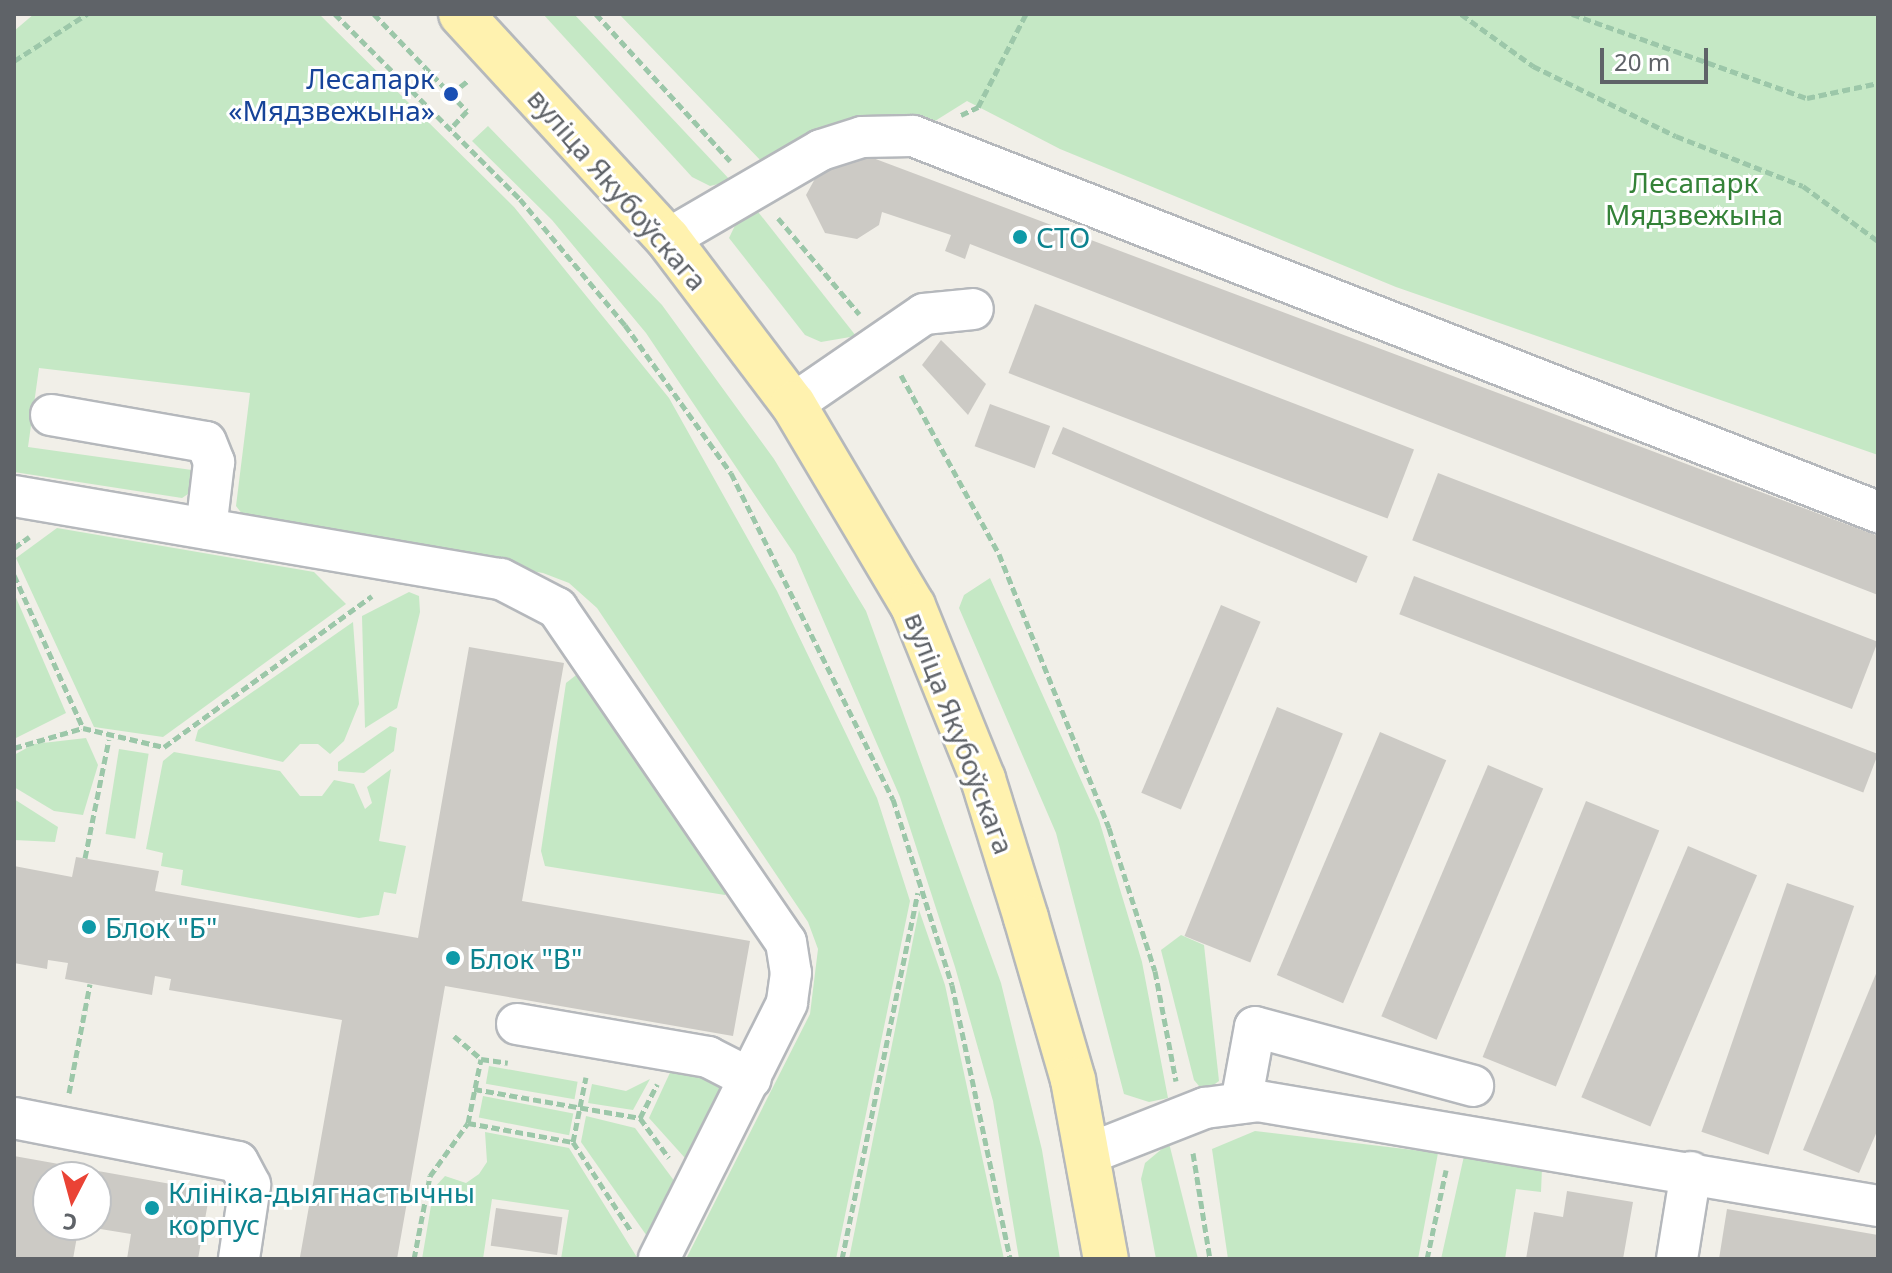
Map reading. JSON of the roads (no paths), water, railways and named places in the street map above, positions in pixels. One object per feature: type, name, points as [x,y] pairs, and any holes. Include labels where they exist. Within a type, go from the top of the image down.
[{"type":"main road","name":"вуліца Якубоўскага","points":[[461,14],[668,239],[793,404],[859,505],[938,662],[1026,918],[1088,1154],[1106,1259]]},
{"type":"lane","points":[[668,239],[821,150],[862,137],[913,136],[1878,512]]},
{"type":"lane","points":[[793,404],[924,314],[973,309]]},
{"type":"lane","points":[[51,415],[206,442],[214,462],[206,529]]},
{"type":"lane","points":[[14,496],[501,579],[557,608],[786,942],[787,1003],[693,1192],[650,1252]]},
{"type":"lane","points":[[517,1024],[708,1057],[751,1079]]},
{"type":"lane","points":[[1241,1103],[1255,1027],[1473,1086]]},
{"type":"lane","points":[[1088,1154],[1183,1119],[1241,1103],[1691,1172],[1878,1206]]},
{"type":"lane","points":[[14,1118],[64,1124],[238,1162],[250,1185],[239,1259]]},
{"type":"lane","points":[[1677,1259],[1691,1172]]},
{"type":"place","name":"Лесапарк «Мядзвежына»","points":[[451,94]]},
{"type":"place","name":"СТО","points":[[1020,237]]},
{"type":"place","name":"Блок \"Б\"","points":[[89,927]]},
{"type":"place","name":"Блок \"В\"","points":[[453,958]]},
{"type":"place","name":"Клініка-дыягнастычны корпус","points":[[152,1208]]},
{"type":"park label","name":"Лесапарк Мядзвежына","points":[[1694,198]]}]
